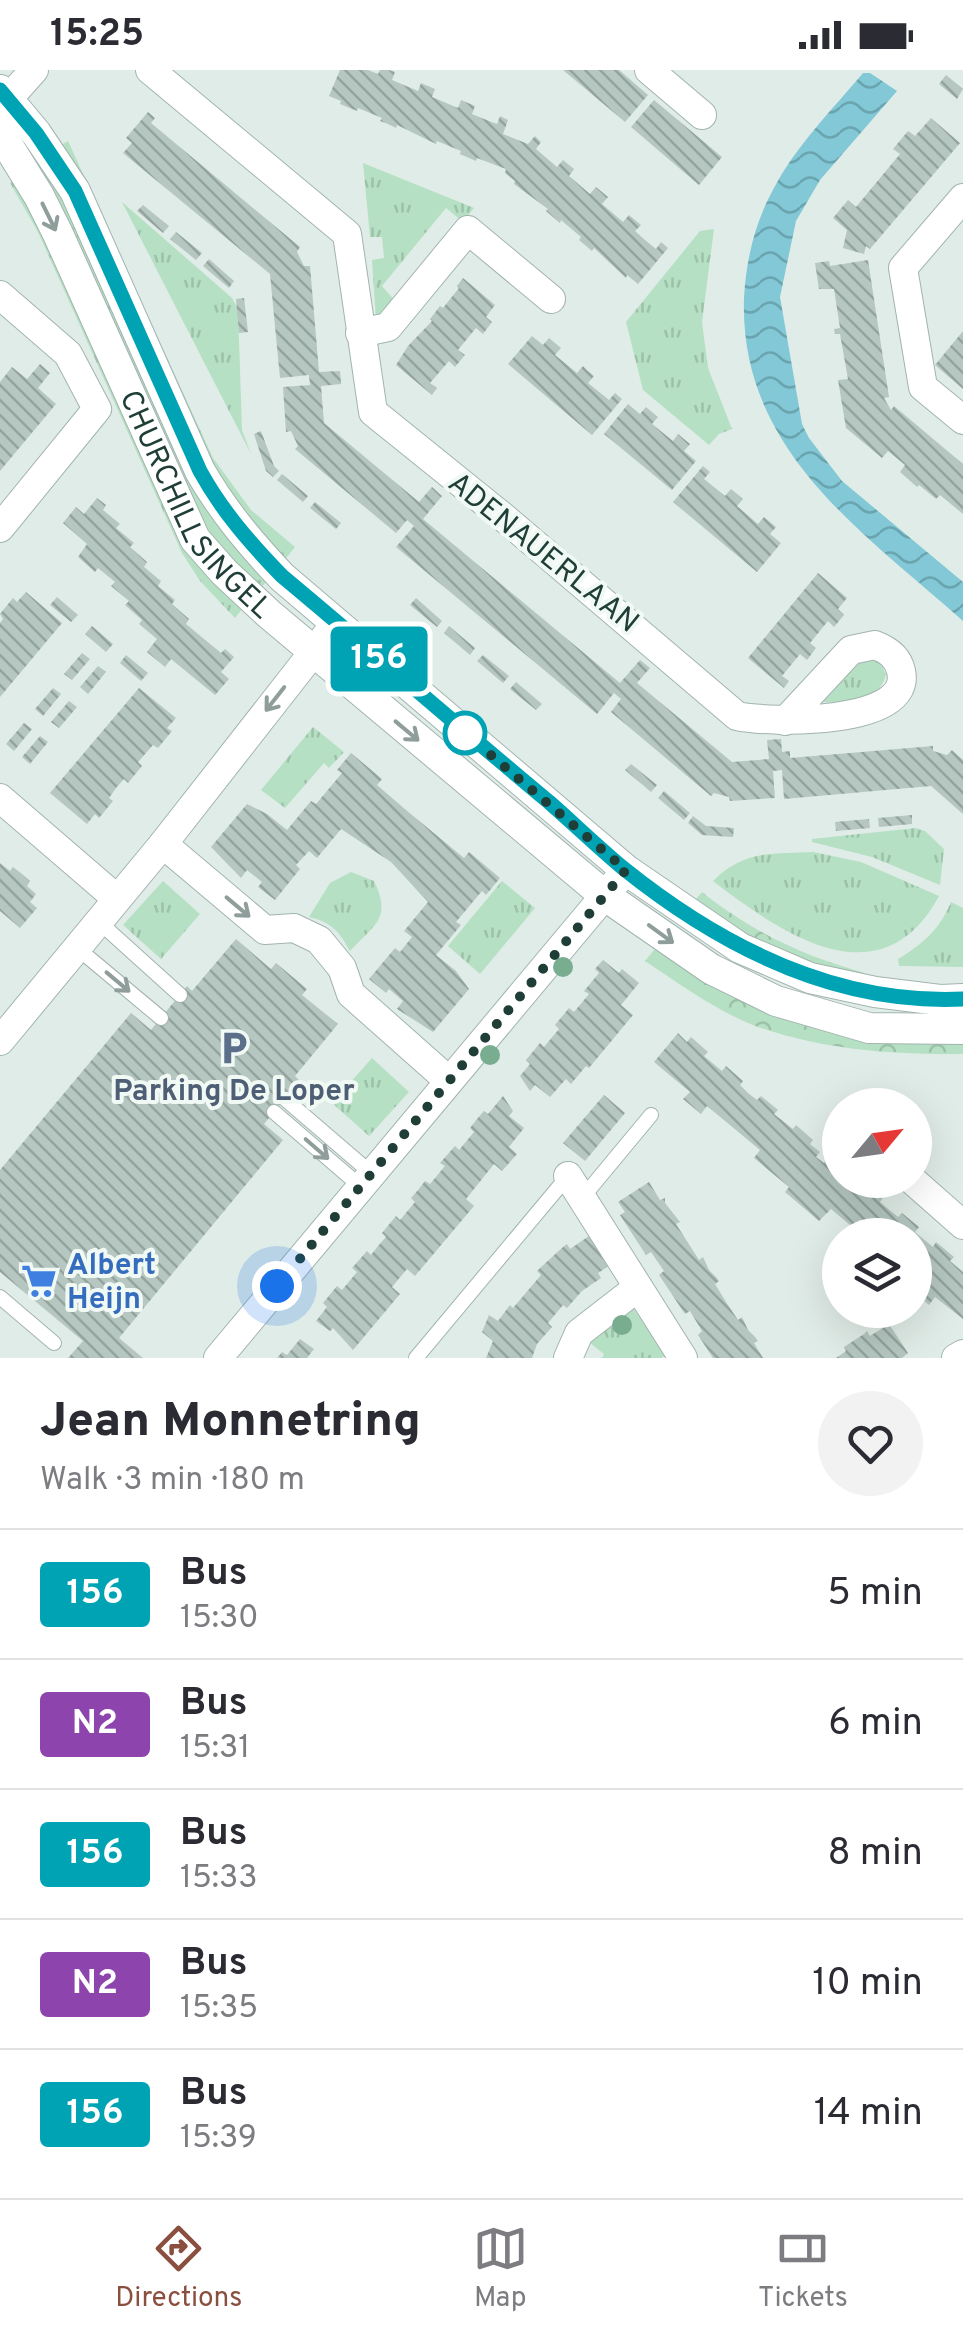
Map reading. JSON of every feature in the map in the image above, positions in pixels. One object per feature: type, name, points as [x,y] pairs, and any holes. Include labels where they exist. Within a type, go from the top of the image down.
[{"type":"street","points":[[3,99],[34,70]]},
{"type":"street","name":"ADENAUERLAAN","points":[[150,70],[347,234],[373,412],[737,716],[786,721]]},
{"type":"street","points":[[649,70],[702,115]]},
{"type":"street","name":"CHURCHILLSINGEL","points":[[3,99],[36,133],[75,191],[218,504],[282,576],[626,870],[740,948],[810,978],[875,992],[963,999]]},
{"type":"street","name":"CHURCHILLSINGEL","points":[[0,133],[52,221],[195,538],[224,572],[313,652],[604,895],[712,969],[776,1001],[869,1028],[963,1029]]},
{"type":"street","points":[[963,198],[903,268],[924,387],[963,420]]},
{"type":"street","points":[[360,332],[388,328],[468,230],[551,300]]},
{"type":"street","points":[[0,295],[68,354],[98,409],[0,528]]},
{"type":"street","points":[[0,1041],[163,844],[336,623]]},
{"type":"street","points":[[0,798],[116,898]]},
{"type":"street","points":[[163,844],[265,930],[294,928],[320,940],[342,968],[352,994],[448,1080]]},
{"type":"street","points":[[218,1358],[626,870]]},
{"type":"street","points":[[576,1186],[683,1358]]},
{"type":"street","points":[[932,1198],[963,1225]]},
{"type":"street","points":[[568,1358],[578,1333],[637,1288]]},
{"type":"street","points":[[956,1358],[963,1354]]},
{"type":"lane","points":[[98,920],[180,995]]},
{"type":"lane","points":[[76,947],[160,1018]]},
{"type":"lane","points":[[285,1099],[366,1180]]},
{"type":"lane","points":[[274,1112],[366,1180]]},
{"type":"lane","points":[[416,1358],[576,1186],[650,1115]]},
{"type":"lane","points":[[0,1297],[54,1343]]},
{"type":"green space","points":[[68,141],[213,458],[251,510],[295,547],[282,563],[240,519],[58,147]]},
{"type":"green space","points":[[45,157],[271,576],[260,589],[213,539],[184,496],[32,167]]},
{"type":"green space","points":[[363,163],[474,208],[463,222],[446,208],[382,286],[396,302],[376,319],[372,260],[384,258],[382,237],[370,237]]},
{"type":"green space","points":[[18,177],[243,608],[235,618],[200,581],[182,553],[38,232],[10,183]]},
{"type":"green space","points":[[122,202],[232,298],[238,309],[242,430],[251,454]]},
{"type":"green space","points":[[714,229],[702,322],[708,368],[732,429],[719,434],[709,445],[643,390],[626,322],[700,231]]},
{"type":"green space","points":[[868,658],[878,659],[886,674],[876,691],[848,702],[818,701],[844,668]]},
{"type":"green space","points":[[313,727],[344,752],[329,768],[324,763],[285,808],[261,790]]},
{"type":"green space","points":[[916,828],[944,849],[940,885],[872,857],[812,842],[812,839]]},
{"type":"green space","points":[[813,852],[861,862],[939,896],[915,928],[889,946],[860,952],[830,949],[800,937],[769,921],[713,881],[747,859]]},
{"type":"green space","points":[[351,872],[374,881],[381,913],[350,951],[334,928],[309,917],[330,883]]},
{"type":"green space","points":[[163,881],[200,914],[161,959],[123,925]]},
{"type":"green space","points":[[502,881],[535,908],[480,974],[448,946]]},
{"type":"green space","points":[[702,892],[779,941],[865,973],[865,983],[775,957],[691,905]]},
{"type":"green space","points":[[951,902],[963,908],[963,967],[899,966],[898,959],[930,935]]},
{"type":"green space","points":[[658,945],[716,982],[963,1039],[963,1054],[859,1050],[758,1027],[714,1006],[645,961]]},
{"type":"green space","points":[[372,1058],[409,1092],[369,1136],[332,1103]]},
{"type":"green space","points":[[633,1308],[666,1355],[602,1358],[604,1354],[590,1343]]},
{"type":"water","points":[[863,73],[870,73],[897,91],[820,180],[796,221],[780,297],[802,424],[842,481],[963,582],[963,621],[885,554],[814,483],[784,443],[762,400],[748,352],[745,284],[762,214],[793,158]]},
{"type":"building","points":[[340,70],[378,74],[380,70],[389,70],[395,72],[392,80],[418,91],[421,83],[435,89],[432,97],[458,108],[461,100],[475,106],[472,114],[497,124],[500,116],[508,120],[503,134],[528,144],[535,136],[541,142],[536,149],[557,167],[563,160],[574,169],[569,176],[590,194],[596,187],[608,197],[602,204],[623,222],[629,215],[641,225],[635,231],[645,240],[656,249],[661,242],[668,248],[638,284],[627,275],[626,278],[514,184],[506,169],[477,158],[476,161],[460,154],[461,151],[397,125],[396,128],[329,96]]},
{"type":"building","points":[[563,70],[619,70],[648,95],[625,122]]},
{"type":"building","points":[[946,75],[963,89],[957,99],[939,84]]},
{"type":"building","points":[[654,100],[722,157],[699,185],[631,127]]},
{"type":"building","points":[[148,112],[155,118],[151,123],[300,247],[297,252],[304,266],[310,266],[319,372],[340,371],[341,384],[321,386],[324,423],[419,502],[432,487],[442,496],[423,519],[620,683],[640,660],[650,668],[637,683],[732,762],[769,759],[767,740],[781,739],[782,752],[790,751],[790,758],[933,746],[933,751],[947,755],[952,750],[963,760],[963,814],[931,786],[784,799],[782,770],[773,771],[775,798],[730,801],[729,797],[714,793],[711,796],[611,712],[621,699],[614,693],[597,714],[396,547],[414,526],[407,520],[396,533],[295,449],[298,446],[291,431],[286,432],[283,387],[310,385],[309,375],[280,378],[270,274],[123,153],[132,143],[126,138]]},
{"type":"building","points":[[931,118],[960,143],[870,249],[866,246],[864,254],[843,248],[847,230],[833,218],[848,200],[856,207],[900,154],[893,149],[908,131],[915,136]]},
{"type":"building","points":[[143,205],[169,226],[163,233],[137,211]]},
{"type":"building","points":[[176,232],[202,253],[196,260],[170,239]]},
{"type":"building","points":[[209,259],[234,281],[229,288],[203,266]]},
{"type":"building","points":[[868,260],[889,397],[884,398],[891,410],[894,406],[963,464],[963,514],[940,495],[936,499],[917,487],[900,472],[905,465],[888,451],[882,458],[846,428],[838,380],[848,379],[840,334],[835,334],[834,329],[840,328],[834,289],[819,289],[815,263],[829,261],[830,266]]},
{"type":"building","points":[[463,278],[495,305],[486,317],[492,322],[483,334],[476,328],[458,350],[465,355],[455,367],[449,361],[430,383],[437,388],[432,395],[396,365]]},
{"type":"building","points":[[244,298],[248,332],[239,333],[236,299]]},
{"type":"building","points":[[963,331],[963,389],[935,365]]},
{"type":"building","points":[[532,336],[543,345],[549,338],[561,348],[555,355],[577,373],[583,366],[594,376],[588,383],[609,400],[615,393],[622,399],[592,435],[508,364]]},
{"type":"building","points":[[40,364],[50,373],[38,388],[56,404],[0,471],[0,382],[12,367],[27,379]]},
{"type":"building","points":[[628,404],[640,414],[646,407],[658,417],[652,424],[673,441],[678,434],[690,444],[684,451],[696,461],[672,490],[604,434]]},
{"type":"building","points":[[261,431],[279,471],[273,477],[266,471],[254,434]]},
{"type":"building","points":[[703,466],[710,472],[704,479],[725,496],[731,489],[743,499],[737,506],[758,524],[764,517],[776,527],[770,534],[781,543],[757,572],[673,502]]},
{"type":"building","points":[[282,474],[308,496],[303,502],[277,480]]},
{"type":"building","points":[[97,498],[106,505],[103,510],[120,524],[116,528],[134,543],[130,547],[147,562],[144,567],[161,581],[158,586],[189,619],[186,624],[221,653],[225,649],[234,657],[221,672],[229,679],[215,695],[171,659],[165,667],[147,652],[157,639],[125,605],[129,601],[111,586],[115,582],[78,557],[87,544],[63,523],[76,507],[84,514]]},
{"type":"building","points":[[315,502],[341,523],[336,529],[310,508]]},
{"type":"building","points":[[818,573],[847,598],[838,609],[844,615],[834,627],[828,621],[810,643],[816,648],[807,660],[800,654],[782,676],[789,681],[784,688],[748,658]]},
{"type":"building","points":[[26,592],[62,623],[0,697],[0,614],[13,598],[17,602]]},
{"type":"building","points":[[57,597],[78,615],[71,622],[50,605]]},
{"type":"building","points":[[416,598],[442,621],[437,627],[410,605]]},
{"type":"building","points":[[92,626],[113,644],[106,652],[85,634]]},
{"type":"building","points":[[449,626],[475,648],[470,655],[444,633]]},
{"type":"building","points":[[82,653],[90,659],[72,680],[64,674]]},
{"type":"building","points":[[126,655],[148,673],[141,681],[120,663]]},
{"type":"building","points":[[483,655],[509,676],[503,683],[477,661]]},
{"type":"building","points":[[98,666],[106,672],[88,694],[80,687]]},
{"type":"building","points":[[516,682],[542,704],[536,710],[510,689]]},
{"type":"building","points":[[53,688],[61,694],[43,716],[35,709]]},
{"type":"building","points":[[139,688],[176,718],[167,728],[172,731],[158,748],[153,745],[138,762],[142,766],[128,783],[124,779],[116,788],[109,798],[113,801],[99,818],[95,814],[87,824],[50,793]]},
{"type":"building","points":[[69,701],[77,707],[59,728],[51,722]]},
{"type":"building","points":[[24,723],[32,729],[14,751],[6,744]]},
{"type":"building","points":[[40,736],[48,742],[30,764],[22,757]]},
{"type":"building","points":[[351,753],[382,779],[377,785],[406,810],[464,858],[469,852],[500,878],[486,895],[482,891],[456,922],[461,925],[436,955],[456,971],[469,989],[433,1032],[397,1009],[403,1001],[369,979],[395,948],[400,952],[412,937],[404,931],[428,902],[391,862],[341,829],[317,858],[309,851],[275,900],[258,887],[262,882],[247,870],[241,878],[211,847],[247,804],[287,830],[342,773],[337,770]]},
{"type":"building","points":[[631,764],[657,785],[651,792],[625,770]]},
{"type":"building","points":[[664,791],[690,813],[684,820],[658,798]]},
{"type":"building","points":[[912,815],[912,824],[879,827],[878,818]]},
{"type":"building","points":[[693,816],[706,826],[734,828],[733,837],[702,835],[688,823]]},
{"type":"building","points":[[869,819],[870,828],[836,831],[835,822]]},
{"type":"building","points":[[0,863],[22,874],[36,894],[30,902],[37,908],[20,928],[0,911]]},
{"type":"building","points":[[236,939],[271,969],[276,963],[307,989],[302,995],[338,1024],[295,1076],[300,1081],[264,1124],[283,1140],[119,1338],[143,1358],[68,1358],[83,1341],[0,1272],[0,1170],[131,1013],[151,1030],[187,986],[192,991]]},
{"type":"building","points":[[603,960],[639,983],[621,1005],[633,1015],[571,1084],[566,1079],[550,1097],[535,1085],[530,1091],[520,1076],[530,1064],[526,1060],[559,1029],[555,1025],[569,1008],[574,1012],[589,994],[584,991],[599,973],[595,969]]},
{"type":"building","points":[[678,1033],[687,1042],[691,1037],[708,1052],[704,1056],[722,1071],[726,1066],[743,1081],[740,1085],[748,1093],[757,1100],[761,1096],[778,1110],[774,1114],[793,1129],[796,1125],[813,1140],[810,1144],[820,1152],[816,1157],[822,1162],[822,1198],[883,1198],[880,1202],[898,1217],[902,1213],[908,1218],[842,1218],[831,1209],[819,1221],[785,1192],[789,1187],[754,1158],[760,1150],[707,1106],[701,1114],[683,1099],[690,1092],[654,1062]]},
{"type":"building","points":[[604,1095],[625,1113],[585,1161],[563,1143]]},
{"type":"building","points":[[503,1096],[513,1111],[509,1116],[524,1128],[509,1147],[517,1154],[502,1171],[494,1164],[466,1199],[474,1206],[415,1276],[407,1269],[392,1287],[400,1294],[353,1350],[333,1328],[330,1331],[316,1321],[327,1307],[323,1303],[337,1286],[342,1290],[357,1272],[352,1268],[367,1251],[371,1255],[396,1216],[400,1220],[415,1202],[411,1198],[425,1181],[430,1184],[445,1166],[440,1163],[455,1146],[459,1150],[474,1132],[470,1128],[477,1119],[484,1111],[488,1114]]},
{"type":"building","points":[[649,1182],[660,1200],[665,1198],[699,1260],[703,1257],[719,1281],[715,1284],[738,1320],[742,1317],[758,1341],[754,1343],[763,1358],[713,1358],[698,1335],[702,1331],[690,1311],[685,1314],[659,1275],[664,1271],[651,1252],[646,1255],[620,1215],[625,1212],[618,1202]]},
{"type":"building","points":[[589,1236],[609,1266],[598,1273],[601,1278],[567,1308],[563,1305],[548,1323],[552,1327],[537,1344],[532,1358],[486,1358],[493,1341],[482,1332],[489,1315],[498,1321],[541,1275],[537,1271],[540,1268],[567,1244],[570,1249]]},
{"type":"building","points":[[936,1242],[954,1257],[950,1261],[963,1272],[963,1319],[935,1297],[932,1301],[932,1246]]},
{"type":"building","points":[[883,1328],[892,1328],[908,1353],[902,1358],[836,1358],[846,1351],[844,1347],[867,1331],[870,1336]]},
{"type":"building","points":[[300,1339],[314,1349],[307,1358],[277,1358],[282,1352],[287,1355]]},
{"type":"bus line","name":"156","points":[[0,90],[36,133],[75,191],[218,504],[282,576],[626,870],[740,948],[810,978],[875,992],[963,999]]},
{"type":"place","name":"Parking De Loper","points":[[234,1048]]},
{"type":"place","name":"Albert Heijn","points":[[39,1281]]},
{"type":"route","points":[[277,1286],[626,870],[465,733]]}]
